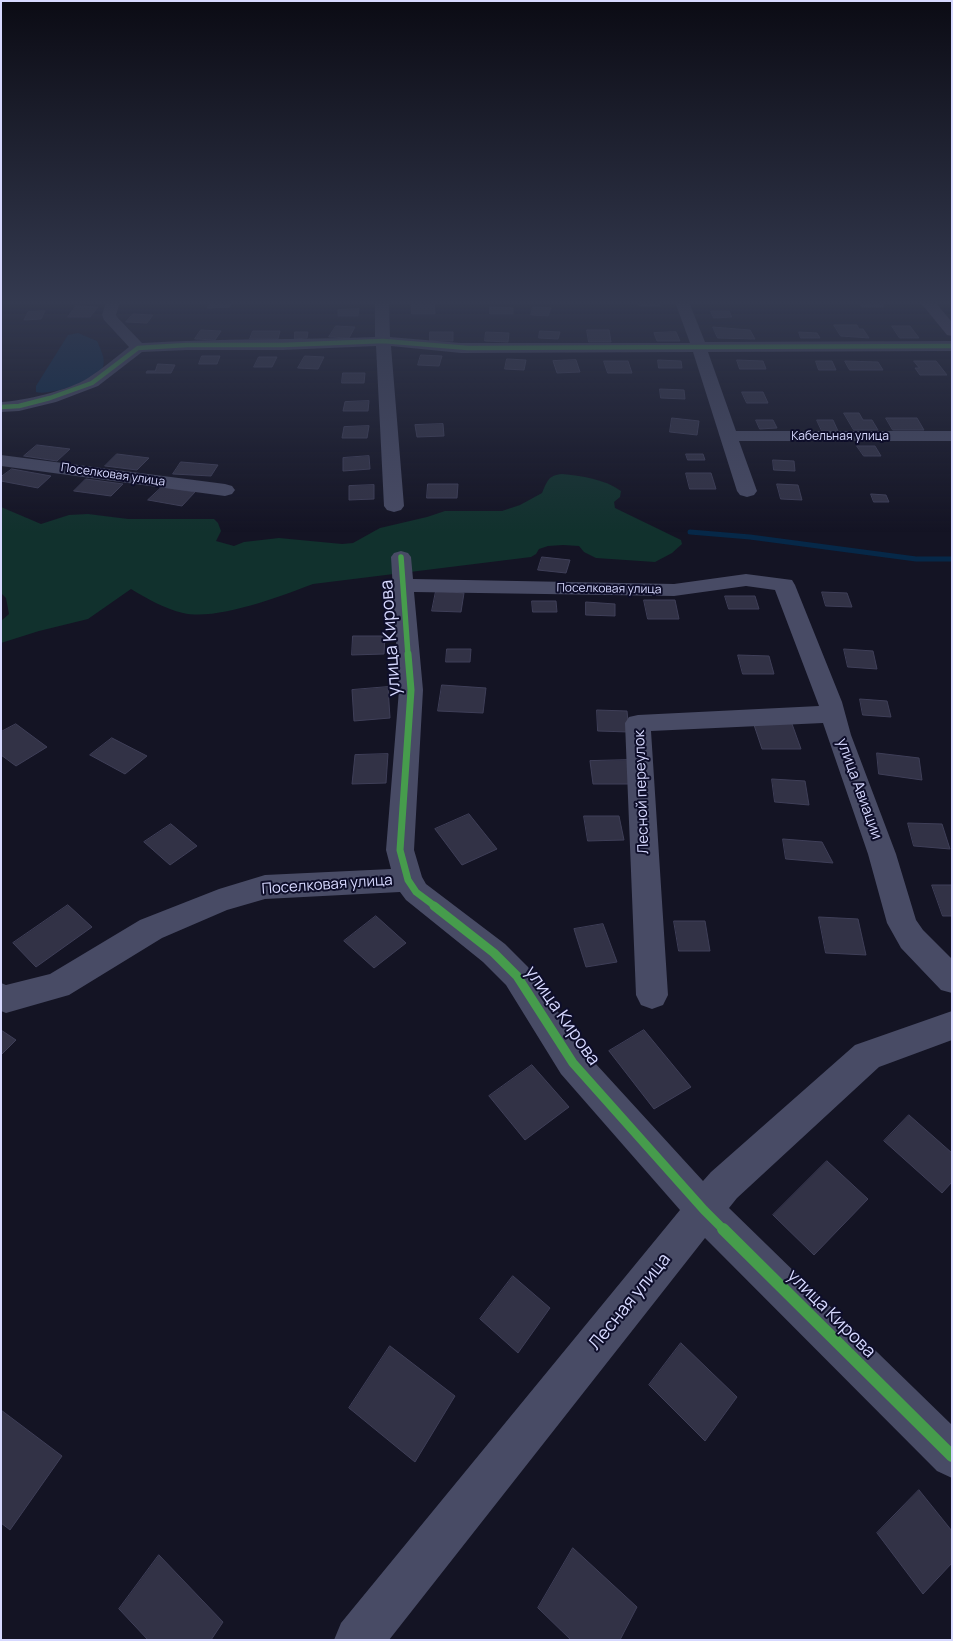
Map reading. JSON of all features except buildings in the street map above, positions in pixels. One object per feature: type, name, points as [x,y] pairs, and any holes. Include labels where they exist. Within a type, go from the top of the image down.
[{"type":"street","points":[[1,407],[32,403],[85,386],[97,379]]},
{"type":"street","points":[[386,379],[394,506]]},
{"type":"street","points":[[710,379],[747,491]]},
{"type":"street","name":"Кабельная улица","points":[[729,436],[952,436]]},
{"type":"street","name":"Поселковая улица","points":[[1,460],[225,490]]},
{"type":"street","name":"Поселковая улица","points":[[402,571],[674,590],[746,580],[784,585]]},
{"type":"street","name":"улица Кирова","points":[[402,571],[411,690],[400,850],[408,880],[416,892],[494,954],[517,976],[573,1063],[704,1210],[952,1456]]},
{"type":"street","name":"улица Авиации","points":[[784,585],[834,714],[838,734],[882,854],[902,924],[912,940],[952,980]]},
{"type":"street","name":"Лесной переулок","points":[[652,995],[638,723],[834,714]]},
{"type":"street","name":"Поселковая улица","points":[[1,997],[6,999],[58,985],[151,929],[219,901],[265,887],[408,880]]},
{"type":"street","name":"Лесная улица","points":[[358,1640],[724,1185],[867,1056],[952,1025]]},
{"type":"green space","points":[[562,474],[593,479],[615,487],[621,491],[620,497],[614,502],[615,508],[681,540],[682,544],[672,553],[655,562],[596,558],[584,552],[579,546],[548,546],[539,549],[531,557],[313,584],[249,606],[213,614],[197,615],[169,609],[131,589],[88,619],[1,643],[1,621],[9,614],[6,598],[1,593],[1,507],[41,524],[69,515],[88,514],[128,519],[214,519],[221,531],[216,541],[234,546],[244,542],[279,538],[342,544],[353,543],[380,528],[445,511],[502,511],[520,505],[542,493],[551,478]]},
{"type":"water","points":[[41,379],[89,379],[51,392],[36,392],[36,386]]},
{"type":"waterway","points":[[690,532],[750,537],[916,559],[952,559]]},
{"type":"cycle path","points":[[1,407],[19,406],[50,398],[92,383],[98,379]]},
{"type":"cycle path","points":[[401,557],[411,690],[400,850],[408,880],[416,892],[494,953],[517,976],[573,1063],[704,1210],[952,1456]]}]
